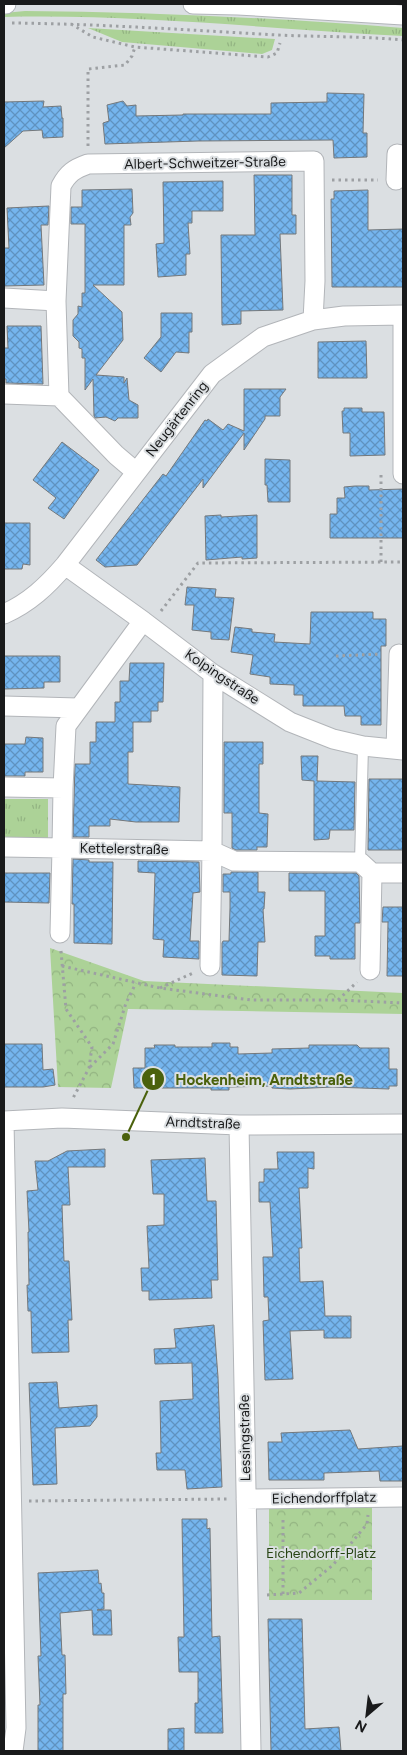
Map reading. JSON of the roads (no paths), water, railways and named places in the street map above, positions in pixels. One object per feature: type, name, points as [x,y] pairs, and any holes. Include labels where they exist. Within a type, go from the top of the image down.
[{"type":"street","points":[[193,4],[403,15]]},
{"type":"street","points":[[396,180],[397,154],[403,155]]},
{"type":"street","name":"Albert-Schweitzer-Straße","points":[[59,396],[56,301],[61,186],[66,176],[74,169],[88,164],[314,161],[315,281],[313,320]]},
{"type":"street","points":[[4,298],[56,301]]},
{"type":"street","name":"Neugärtenring","points":[[4,614],[21,607],[46,587],[65,566],[212,374],[262,337],[313,320],[344,316],[403,315],[403,474]]},
{"type":"street","points":[[4,394],[59,396],[116,455],[136,472]]},
{"type":"street","name":"Kolpingstraße","points":[[65,566],[143,621],[213,674],[290,722],[333,739],[363,746],[400,750],[399,654]]},
{"type":"street","points":[[4,847],[62,848],[66,726],[143,621]]},
{"type":"street","points":[[210,966],[213,674]]},
{"type":"street","points":[[4,706],[78,708]]},
{"type":"street","points":[[4,787],[63,788]]},
{"type":"street","name":"Kettelerstraße","points":[[60,933],[62,848],[212,851],[234,861],[366,867],[403,874]]},
{"type":"street","points":[[366,867],[370,970]]},
{"type":"street","name":"Arndtstraße","points":[[4,1121],[62,1118],[239,1125],[403,1124]]},
{"type":"street","points":[[4,1121],[16,1728],[13,1751]]},
{"type":"street","name":"Lessingstraße","points":[[239,1125],[251,1751]]},
{"type":"street","name":"Eichendorffplatz","points":[[246,1498],[403,1497]]},
{"type":"lane","points":[[363,746],[366,867]]},
{"type":"place","name":"Hockenheim, Arndtstraße","points":[[126,1137]]},
{"type":"park label","name":"Eichendorff-Platz","points":[[321,1553]]}]
